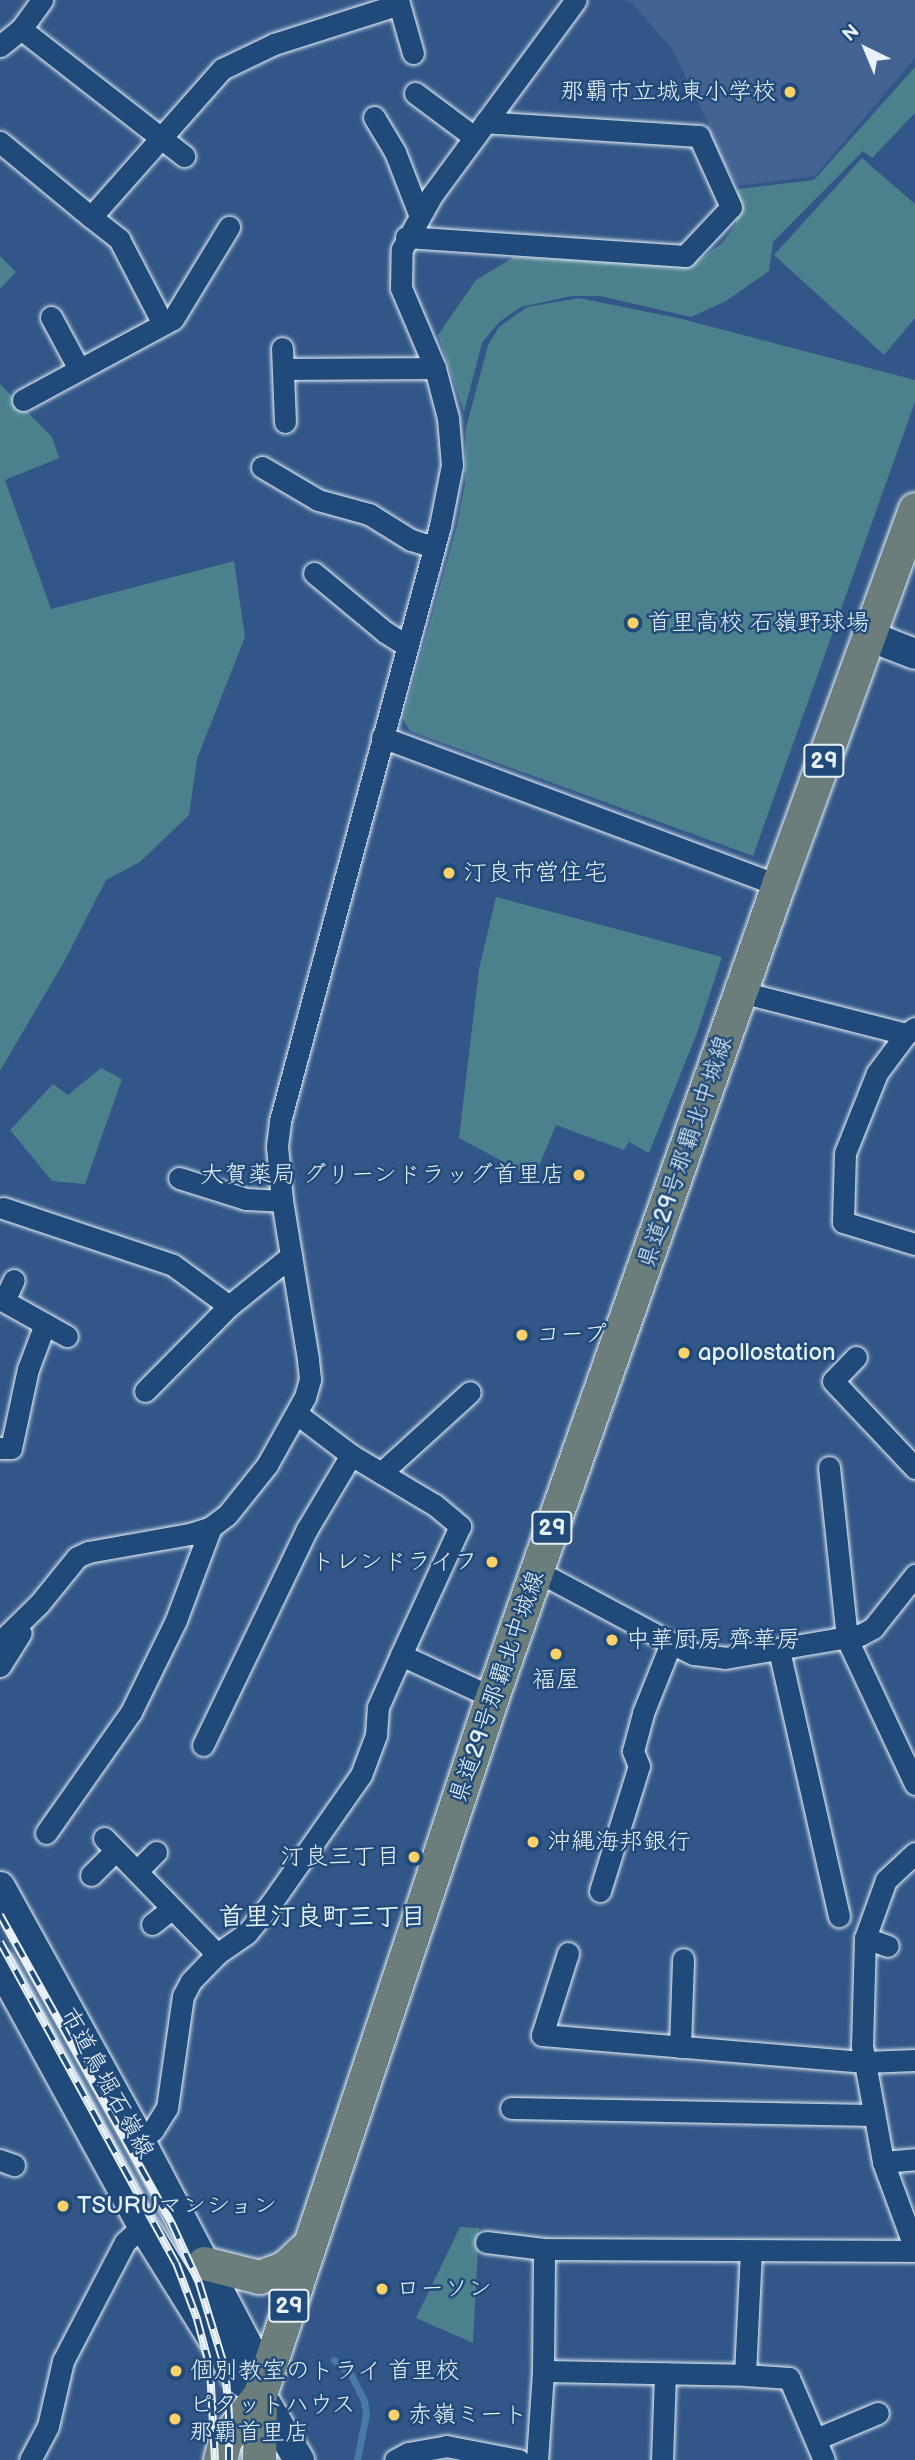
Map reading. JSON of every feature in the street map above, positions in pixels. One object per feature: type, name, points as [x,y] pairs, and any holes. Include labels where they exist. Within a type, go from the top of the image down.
[{"type":"main road","name":"県道29号那覇北中城線","points":[[259,2460],[260,2394],[492,1697],[778,885],[899,642],[915,509]]},
{"type":"main road","points":[[204,2263],[259,2277],[284,2268],[309,2245]]},
{"type":"main road","name":"県道29号那覇北中城線","points":[[220,2460],[225,2440],[260,2394]]},
{"type":"street","points":[[0,46],[21,29],[42,0]]},
{"type":"street","points":[[46,1833],[131,1712],[176,1620],[211,1527],[242,1500],[267,1465],[297,1414],[310,1379],[305,1333],[282,1201],[277,1146],[280,1121],[434,547],[452,465],[449,418],[435,368],[401,289],[399,262],[406,237],[419,214],[576,0]]},
{"type":"street","points":[[91,216],[222,69],[274,44],[398,2],[413,53]]},
{"type":"street","points":[[21,29],[184,156]]},
{"type":"street","points":[[406,237],[685,256],[731,207],[699,136],[479,129],[415,93]]},
{"type":"street","points":[[374,117],[395,152],[419,214]]},
{"type":"street","points":[[0,142],[119,240],[131,258],[163,324]]},
{"type":"street","points":[[23,400],[173,319],[184,305],[229,227]]},
{"type":"street","points":[[51,317],[79,369]]},
{"type":"street","points":[[285,422],[283,359],[435,368]]},
{"type":"street","points":[[262,467],[318,500],[369,514],[411,540],[434,547]]},
{"type":"street","points":[[314,573],[385,632],[407,645]]},
{"type":"street","points":[[382,737],[778,885]]},
{"type":"street","points":[[741,992],[911,1031],[877,1073],[845,1153],[844,1222],[915,1244]]},
{"type":"street","points":[[179,1178],[246,1199],[282,1201]]},
{"type":"street","points":[[3,1208],[173,1265],[229,1306]]},
{"type":"street","points":[[145,1391],[229,1306],[291,1256]]},
{"type":"street","points":[[13,1279],[4,1301],[67,1336]]},
{"type":"street","points":[[0,1448],[11,1448],[27,1369],[45,1324]]},
{"type":"street","points":[[856,1357],[833,1381],[915,1468]]},
{"type":"street","points":[[381,1473],[470,1392]]},
{"type":"street","points":[[140,2141],[153,2130],[167,2108],[183,1996],[191,1981],[217,1954],[247,1933],[272,1902],[361,1775],[376,1735],[378,1707],[460,1526],[435,1504],[351,1455],[297,1414]]},
{"type":"street","points":[[203,1745],[307,1529],[351,1455]]},
{"type":"street","points":[[830,1467],[847,1639],[915,1784]]},
{"type":"street","points":[[0,1666],[39,1604],[77,1557],[211,1527]]},
{"type":"street","points":[[537,1571],[694,1654],[724,1658],[847,1639],[873,1628],[915,1575]]},
{"type":"street","points":[[0,1642],[39,1604]]},
{"type":"street","points":[[600,1891],[639,1766],[633,1751],[643,1713],[671,1643]]},
{"type":"street","points":[[779,1650],[839,1916]]},
{"type":"street","points":[[401,1655],[492,1697]]},
{"type":"street","points":[[91,1875],[109,1844],[217,1954]]},
{"type":"street","points":[[137,1871],[156,1852]]},
{"type":"street","points":[[486,2242],[544,2249],[915,2250],[883,2162],[862,2046],[865,1938],[886,1880],[915,1853]]},
{"type":"street","name":"市道鳥堀石嶺線","points":[[0,1887],[140,2141],[258,2366],[260,2394]]},
{"type":"street","points":[[152,1923],[171,1909]]},
{"type":"street","points":[[865,1938],[888,1946]]},
{"type":"street","points":[[568,1953],[542,2035],[865,2062],[915,2060]]},
{"type":"street","points":[[680,2047],[683,1959]]},
{"type":"street","name":"市道鳥堀石嶺線","points":[[0,1965],[143,2226],[237,2377],[260,2394],[299,2460]]},
{"type":"street","points":[[511,2108],[874,2115]]},
{"type":"street","points":[[883,2162],[915,2159]]},
{"type":"street","points":[[30,2460],[48,2426],[63,2361],[125,2242],[143,2226]]},
{"type":"street","points":[[537,2460],[543,2371],[544,2249]]},
{"type":"street","points":[[745,2375],[751,2251]]},
{"type":"street","points":[[543,2371],[789,2378],[824,2460]]},
{"type":"street","points":[[662,2460],[664,2373]]},
{"type":"street","points":[[816,2439],[878,2413]]},
{"type":"street","points":[[395,2460],[408,2453],[446,2446],[519,2460]]},
{"type":"shaded area","name":"那覇市立城東小学校","points":[[624,0],[915,0],[915,58],[815,176],[738,186],[704,130],[709,125],[672,49],[632,3]]},
{"type":"green space","points":[[915,67],[915,113],[872,158],[863,151],[773,242],[769,271],[726,301],[691,317],[600,296],[572,296],[521,307],[499,322],[482,343],[464,412],[438,335],[476,280],[514,257],[670,265],[696,262],[722,243],[736,224],[738,189],[814,180]]},
{"type":"green space","points":[[862,158],[915,204],[915,318],[884,355],[774,255]]},
{"type":"green space","points":[[0,256],[16,272],[0,289]]},
{"type":"green space","name":"首里高校 石嶺野球場","points":[[579,298],[678,318],[915,380],[915,402],[753,856],[410,731],[403,719],[457,526],[465,484],[466,428],[488,345],[499,327],[527,307]]},
{"type":"green space","points":[[0,384],[52,437],[59,458],[5,480],[51,609],[234,561],[245,637],[197,759],[189,815],[140,862],[106,880],[65,960],[0,1071]]},
{"type":"green space","points":[[496,897],[722,957],[697,1033],[649,1153],[629,1142],[624,1150],[556,1125],[534,1178],[459,1138],[479,969]]},
{"type":"green space","points":[[101,1068],[122,1079],[85,1184],[52,1181],[10,1130],[53,1084],[68,1095]]},
{"type":"green space","points":[[460,2227],[479,2228],[473,2343],[416,2318]]},
{"type":"waterway","points":[[334,2360],[350,2373],[364,2401],[366,2414],[357,2460]]},
{"type":"railway","points":[[0,1915],[172,2224],[199,2283],[225,2368],[229,2460]]},
{"type":"railway","points":[[0,1942],[176,2263],[197,2319],[210,2368],[215,2460]]},
{"type":"place","name":"那覇市立城東小学校","points":[[790,92]]},
{"type":"place","name":"首里高校 石嶺野球場","points":[[633,623]]},
{"type":"place","name":"汀良市営住宅","points":[[449,873]]},
{"type":"place","name":"大賀薬局 グリーンドラッグ首里店","points":[[579,1175]]},
{"type":"place","name":"コープ","points":[[522,1335]]},
{"type":"place","name":"apollostation","points":[[684,1353]]},
{"type":"place","name":"トレンドライフ","points":[[492,1562]]},
{"type":"place","name":"中華厨房 齊華房","points":[[612,1640]]},
{"type":"place","name":"福屋","points":[[556,1654]]},
{"type":"place","name":"沖縄海邦銀行","points":[[533,1842]]},
{"type":"place","name":"汀良三丁目","points":[[414,1857]]},
{"type":"place","name":"TSURUマンション","points":[[63,2206]]},
{"type":"place","name":"ローソン","points":[[382,2289]]},
{"type":"place","name":"個別教室のトライ 首里校","points":[[176,2371]]},
{"type":"place","name":"赤嶺ミート","points":[[394,2415]]},
{"type":"place","name":"ピタットハウス 那覇首里店","points":[[175,2419]]},
{"type":"district","name":"首里汀良町三丁目","points":[[322,1918]]}]
